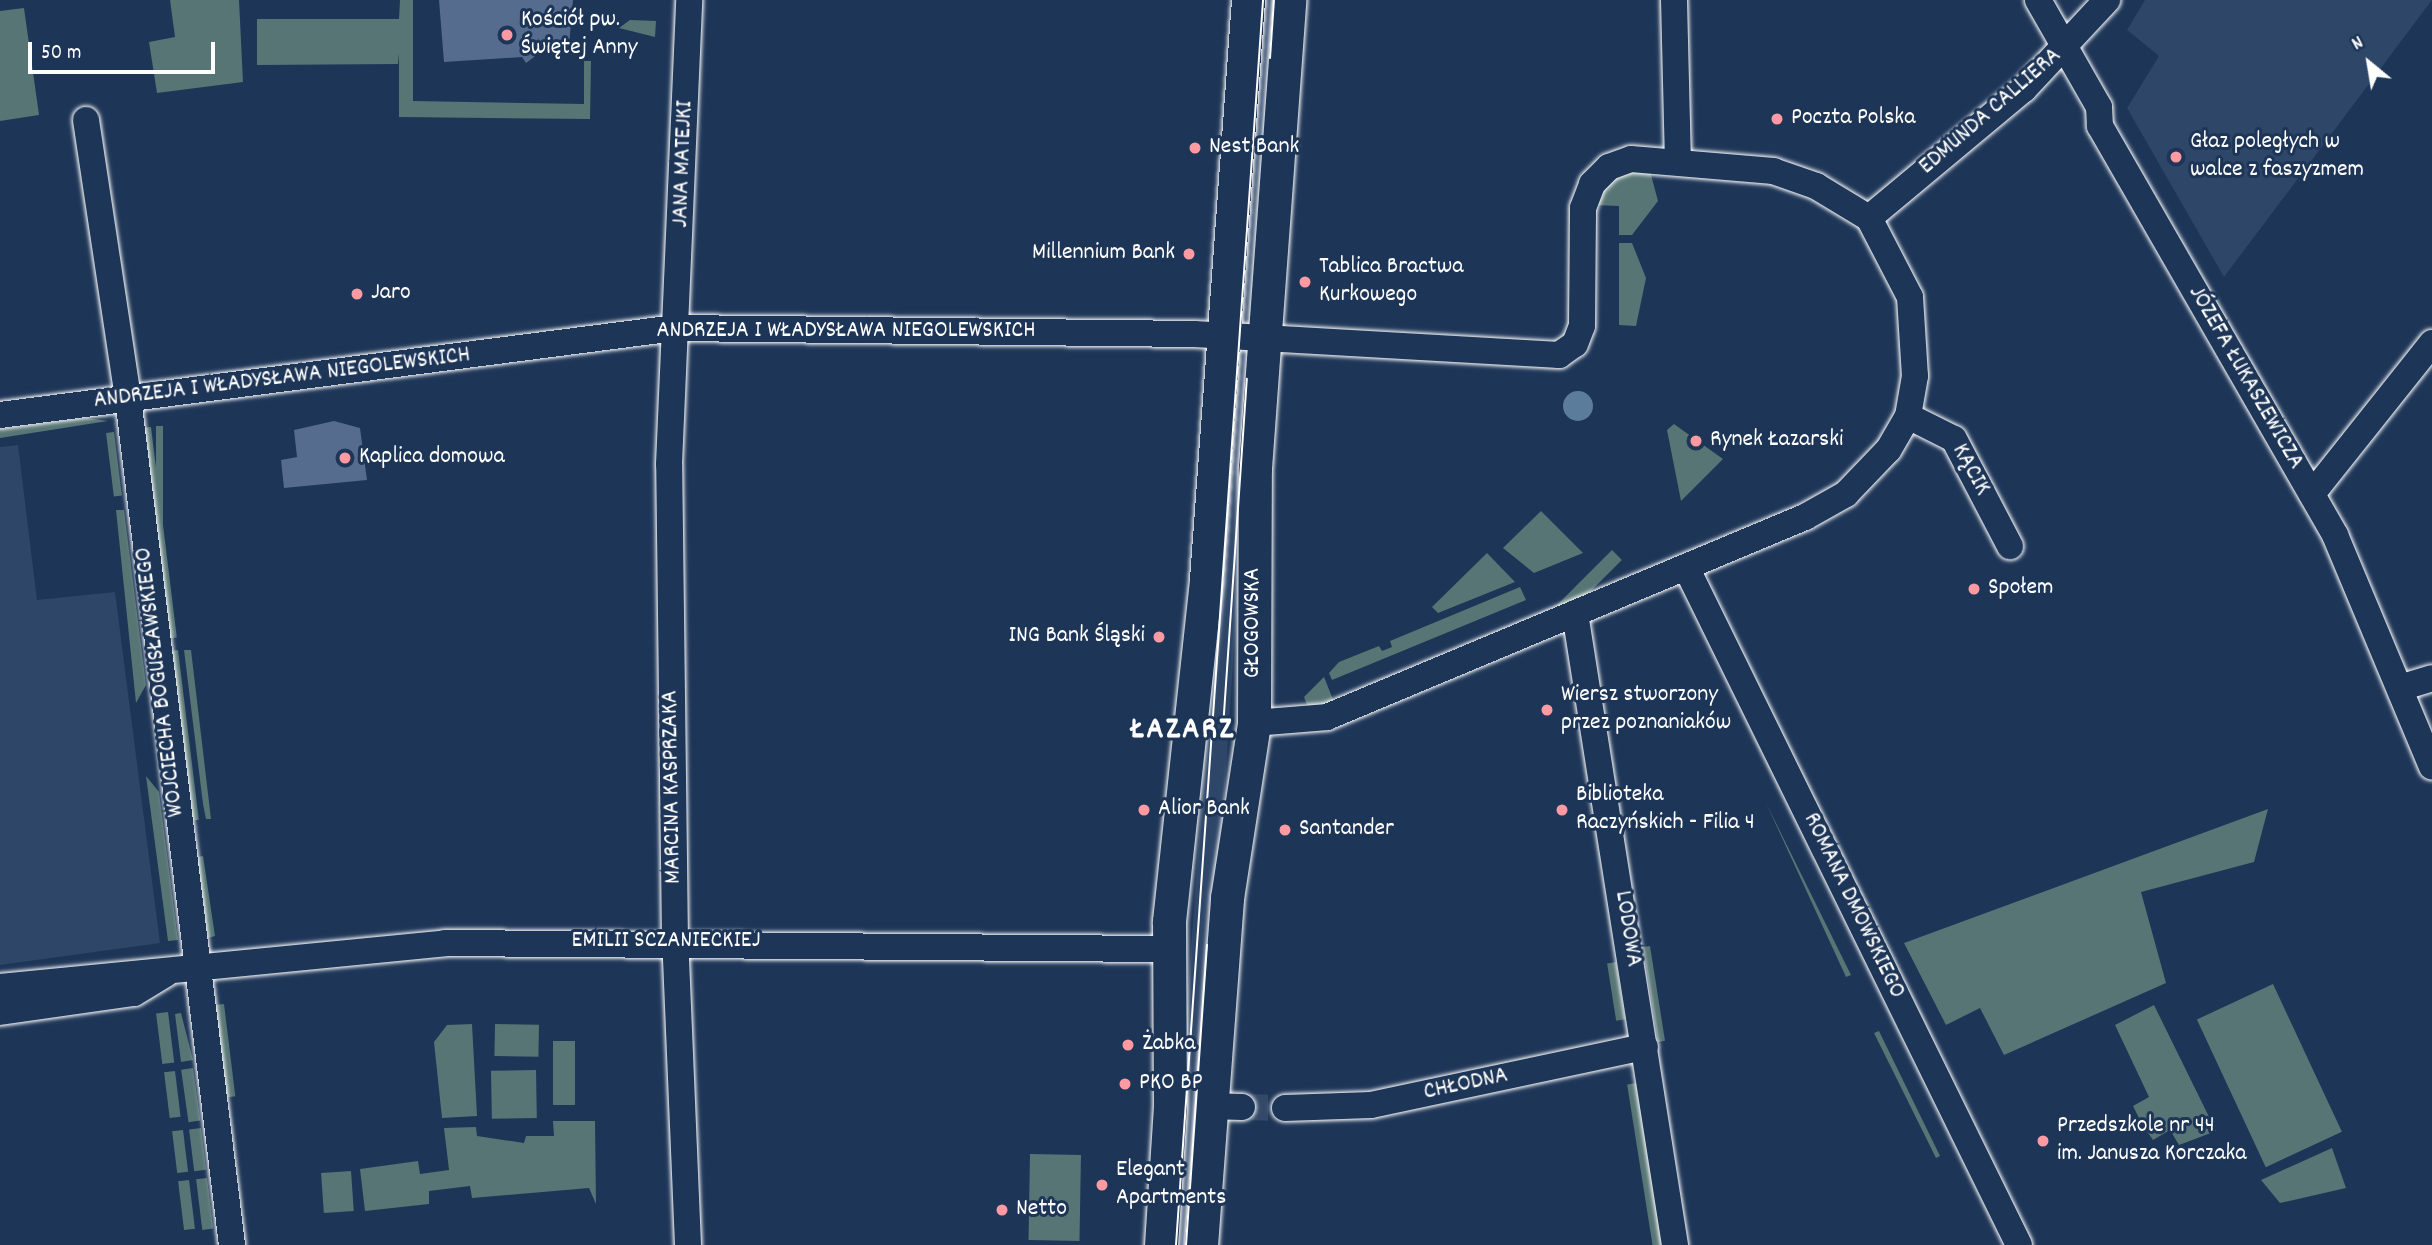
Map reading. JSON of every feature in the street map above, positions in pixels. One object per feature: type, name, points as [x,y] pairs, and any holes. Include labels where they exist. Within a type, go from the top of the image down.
[{"type":"street","name":"JANA MATEJKI","points":[[674,328],[689,0]]},
{"type":"street","name":"GŁOGOWSKA","points":[[1161,1245],[1170,1107],[1168,949],[1206,579],[1248,0]]},
{"type":"street","name":"GŁOGOWSKA","points":[[1201,1245],[1226,1107],[1227,898],[1254,723],[1255,467],[1289,0]]},
{"type":"street","points":[[1254,723],[1327,717],[1686,568],[1846,494],[1888,450],[1908,416],[1916,323],[1903,279],[1869,218],[1790,175],[1678,161],[1674,0]]},
{"type":"street","name":"JÓZEFA ŁUKASZEWICZA","points":[[2038,0],[2099,107],[2100,126],[2312,494],[2364,593],[2403,687],[2432,767]]},
{"type":"street","name":"EDMUNDA CALLIERA","points":[[1869,218],[2066,48],[2107,0]]},
{"type":"street","name":"WOJCIECHA BOGUSŁAWSKIEGO","points":[[86,120],[128,398],[195,970],[232,1245]]},
{"type":"street","name":"ANDRZEJA I WŁADYSŁAWA NIEGOLEWSKICH","points":[[0,415],[674,328],[1223,337],[1529,357],[1559,355],[1575,344],[1582,326],[1583,208],[1592,184],[1631,159],[1678,161]]},
{"type":"street","name":"MARCINA KASPRZAKA","points":[[674,328],[669,464],[675,941],[688,1245]]},
{"type":"street","points":[[2312,494],[2432,343]]},
{"type":"street","name":"KĄCIK","points":[[1908,416],[1954,439],[2010,546]]},
{"type":"street","name":"ROMANA DMOWSKIEGO","points":[[1686,568],[2019,1245]]},
{"type":"street","name":"LODOWA","points":[[1575,613],[1675,1245]]},
{"type":"street","points":[[2403,687],[2432,678]]},
{"type":"street","name":"EMILII SCZANIECKIEJ","points":[[0,987],[132,970],[166,974],[445,943],[675,941],[1168,949]]},
{"type":"street","name":"EMILII SCZANIECKIEJ","points":[[0,1012],[134,993],[166,974]]},
{"type":"street","name":"CHŁODNA","points":[[1285,1108],[1371,1105],[1645,1048]]},
{"type":"shaded area","points":[[1258,0],[1279,0],[1255,312],[1238,324]]},
{"type":"shaded area","points":[[2145,0],[2432,0],[2224,277],[2127,108],[2159,56],[2127,30]]},
{"type":"shaded area","points":[[1234,347],[1254,347],[1225,784],[1191,1245],[1170,1245]]},
{"type":"shaded area","points":[[1578,391],[1589,395],[1593,406],[1589,417],[1578,421],[1567,417],[1563,406],[1567,395]]},
{"type":"shaded area","points":[[18,445],[37,600],[115,592],[160,943],[0,965],[0,447]]},
{"type":"green space","points":[[170,0],[239,0],[243,82],[157,93],[149,42],[175,37]]},
{"type":"green space","points":[[400,0],[413,0],[413,101],[584,104],[584,61],[591,61],[590,119],[399,117],[399,53],[398,64],[257,65],[257,19],[399,19]]},
{"type":"green space","points":[[24,8],[39,115],[0,121],[0,11]]},
{"type":"green space","points":[[630,20],[656,21],[655,37],[619,28]]},
{"type":"green space","points":[[1650,171],[1658,201],[1632,235],[1619,235],[1619,206],[1594,205],[1597,196],[1623,172]]},
{"type":"green space","points":[[1619,243],[1632,243],[1646,278],[1636,326],[1619,325]]},
{"type":"green space","points":[[86,418],[108,421],[0,438],[0,429]]},
{"type":"green space","points":[[1674,424],[1723,459],[1681,501],[1667,430]]},
{"type":"green space","points":[[156,426],[163,426],[163,639],[156,639]]},
{"type":"green space","points":[[151,427],[177,637],[170,638],[144,428]]},
{"type":"green space","points":[[114,432],[122,496],[114,496],[106,433]]},
{"type":"green space","points":[[116,510],[124,510],[146,685],[136,703]]},
{"type":"green space","points":[[1541,511],[1583,553],[1534,573],[1503,548]]},
{"type":"green space","points":[[1612,550],[1622,560],[1563,619],[1553,609]]},
{"type":"green space","points":[[1487,553],[1515,582],[1438,613],[1432,607]]},
{"type":"green space","points":[[1520,587],[1526,600],[1332,680],[1329,673],[1339,662],[1379,646],[1382,651],[1392,647],[1390,641]]},
{"type":"green space","points":[[178,650],[199,820],[193,820],[172,651]]},
{"type":"green space","points":[[184,650],[191,650],[211,819],[206,819],[203,804]]},
{"type":"green space","points":[[1324,677],[1334,702],[1309,710],[1304,697]]},
{"type":"green space","points":[[146,776],[159,792],[178,940],[168,941]]},
{"type":"green space","points":[[1766,803],[1851,975],[1846,977]]},
{"type":"green space","points":[[2268,809],[2254,862],[2141,892],[2166,983],[2004,1055],[1980,1008],[1946,1025],[1904,943]]},
{"type":"green space","points":[[203,856],[215,936],[208,938],[197,857]]},
{"type":"green space","points":[[1650,946],[1665,1041],[1658,1042],[1643,947]]},
{"type":"green space","points":[[1616,962],[1625,1019],[1616,1021],[1607,963]]},
{"type":"green space","points":[[2273,984],[2342,1132],[2266,1167],[2197,1019]]},
{"type":"green space","points":[[224,1004],[235,1096],[226,1097],[215,1005]]},
{"type":"green space","points":[[2154,1005],[2216,1131],[2179,1145],[2170,1130],[2153,1140],[2143,1126],[2133,1106],[2149,1097],[2115,1025]]},
{"type":"green space","points":[[168,1012],[174,1063],[162,1064],[156,1013]]},
{"type":"green space","points":[[181,1013],[193,1060],[181,1062],[175,1014]]},
{"type":"green space","points":[[472,1024],[477,1116],[442,1118],[434,1042],[447,1025]]},
{"type":"green space","points":[[495,1024],[539,1025],[538,1057],[494,1056]]},
{"type":"green space","points":[[1879,1031],[1940,1156],[1936,1158],[1874,1033]]},
{"type":"green space","points":[[553,1041],[575,1041],[575,1105],[553,1105]]},
{"type":"green space","points":[[193,1068],[200,1120],[188,1122],[181,1070]]},
{"type":"green space","points":[[536,1070],[537,1118],[492,1119],[491,1071]]},
{"type":"green space","points":[[175,1071],[181,1117],[170,1118],[164,1072]]},
{"type":"green space","points":[[1637,1083],[1663,1245],[1653,1245],[1627,1085]]},
{"type":"green space","points":[[553,1121],[595,1121],[596,1204],[589,1188],[472,1198],[470,1186],[429,1191],[429,1204],[365,1211],[360,1169],[418,1161],[420,1174],[449,1170],[444,1128],[476,1127],[477,1136],[524,1143],[526,1136],[554,1136]]},
{"type":"green space","points":[[201,1128],[206,1170],[194,1171],[189,1129]]},
{"type":"green space","points":[[183,1130],[188,1172],[177,1173],[172,1131]]},
{"type":"green space","points":[[2332,1148],[2346,1188],[2280,1203],[2261,1180]]},
{"type":"green space","points":[[1030,1154],[1081,1155],[1079,1241],[1028,1240]]},
{"type":"green space","points":[[351,1171],[354,1211],[324,1213],[321,1173]]},
{"type":"green space","points":[[207,1178],[213,1229],[202,1230],[196,1179]]},
{"type":"green space","points":[[189,1180],[195,1229],[184,1230],[178,1181]]},
{"type":"building","name":"Kościół pw. Świętej Anny","points":[[439,0],[573,0],[569,46],[549,46],[526,63],[522,57],[444,62]]},
{"type":"building","points":[[334,421],[360,428],[367,480],[284,488],[281,460],[297,457],[294,430]]},
{"type":"tunnel","points":[[1242,1107],[1285,1108]]},
{"type":"tram line","points":[[1176,1245],[1263,0]]},
{"type":"tram line","points":[[1270,58],[1274,0]]},
{"type":"tram line","points":[[1223,728],[1247,379]]},
{"type":"tram line","points":[[1186,1245],[1207,945]]},
{"type":"place","name":"Kościół pw. Świętej Anny","points":[[507,35]]},
{"type":"place","name":"Poczta Polska","points":[[1777,119]]},
{"type":"place","name":"Nest Bank","points":[[1195,148]]},
{"type":"place","name":"Głaz poległych w walce z faszyzmem","points":[[2176,157]]},
{"type":"place","name":"Millennium Bank","points":[[1189,254]]},
{"type":"place","name":"Tablica Bractwa Kurkowego","points":[[1305,282]]},
{"type":"place","name":"Jaro","points":[[357,294]]},
{"type":"place","name":"Rynek Łazarski","points":[[1696,441]]},
{"type":"place","name":"Kaplica domowa","points":[[345,458]]},
{"type":"place","name":"Społem","points":[[1974,589]]},
{"type":"place","name":"ING Bank Śląski","points":[[1159,637]]},
{"type":"place","name":"Wiersz stworzony przez poznaniaków","points":[[1547,710]]},
{"type":"place","name":"Alior Bank","points":[[1144,810]]},
{"type":"place","name":"Biblioteka Raczyńskich - Filia 4","points":[[1562,810]]},
{"type":"place","name":"Santander","points":[[1285,830]]},
{"type":"place","name":"Żabka","points":[[1128,1045]]},
{"type":"place","name":"PKO BP","points":[[1125,1084]]},
{"type":"place","name":"Przedszkole nr 44 im. Janusza Korczaka","points":[[2043,1141]]},
{"type":"place","name":"Elegant Apartments","points":[[1102,1185]]},
{"type":"place","name":"Netto","points":[[1002,1210]]},
{"type":"district","name":"ŁAZARZ","points":[[1183,731]]}]
